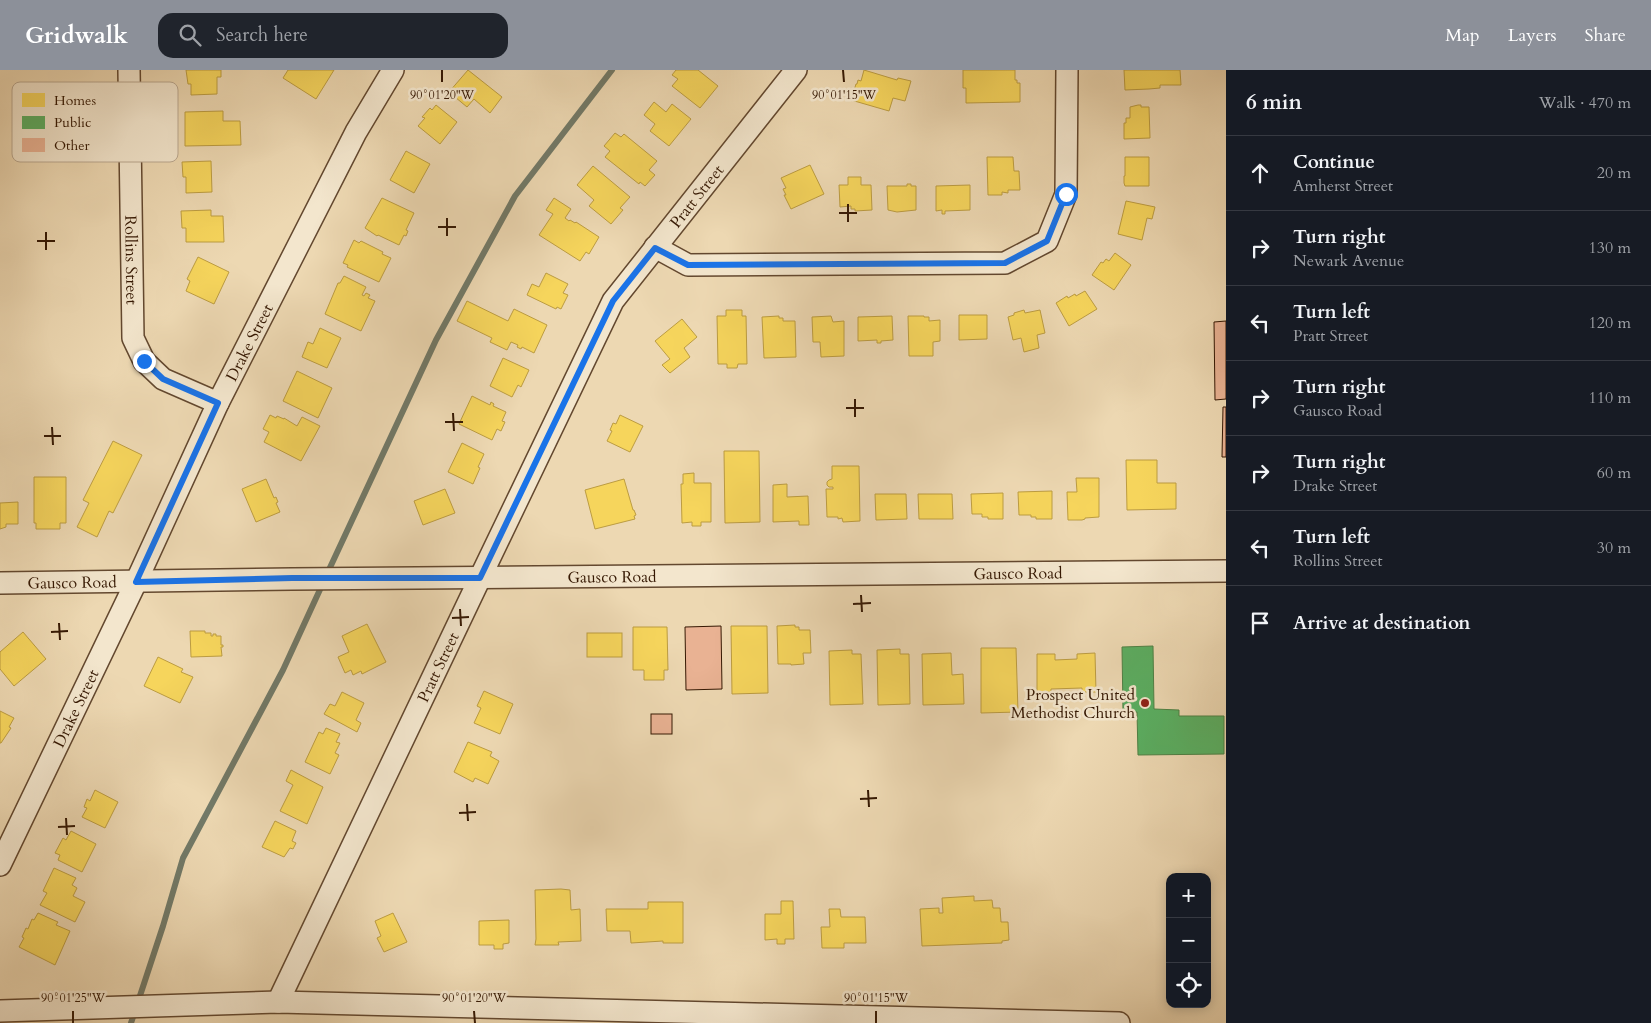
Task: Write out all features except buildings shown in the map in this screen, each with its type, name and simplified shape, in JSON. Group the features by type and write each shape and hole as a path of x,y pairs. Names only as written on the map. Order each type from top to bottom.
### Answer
{"street":[{"name":"Drake Street","path":"0,865 136,582 218,403 356,132 393,70"},
{"name":"Pratt Street","path":"278,1002 613,301 796,70"},
{"path":"655,248 688,265 1005,263 1047,241 1066,194 1067,70"},
{"name":"Rollins Street","path":"130,162 132,338 144,361 163,379 218,403"},
{"name":"Gausco Road","path":"0,583 292,578 1226,571"},
{"path":"0,1011 278,1002 1119,1023"}],"waterway":[{"path":"327,574 436,340 515,196 612,70"},
{"path":"131,1023 183,858 283,670 323,583"}],"place":[{"name":"Prospect United Methodist Church","path":"1145,703"}],"route":[{"path":"144,361 163,379 218,403 136,582 292,578 480,578 613,301 655,248 688,265 1005,263 1047,241 1066,194"}]}
